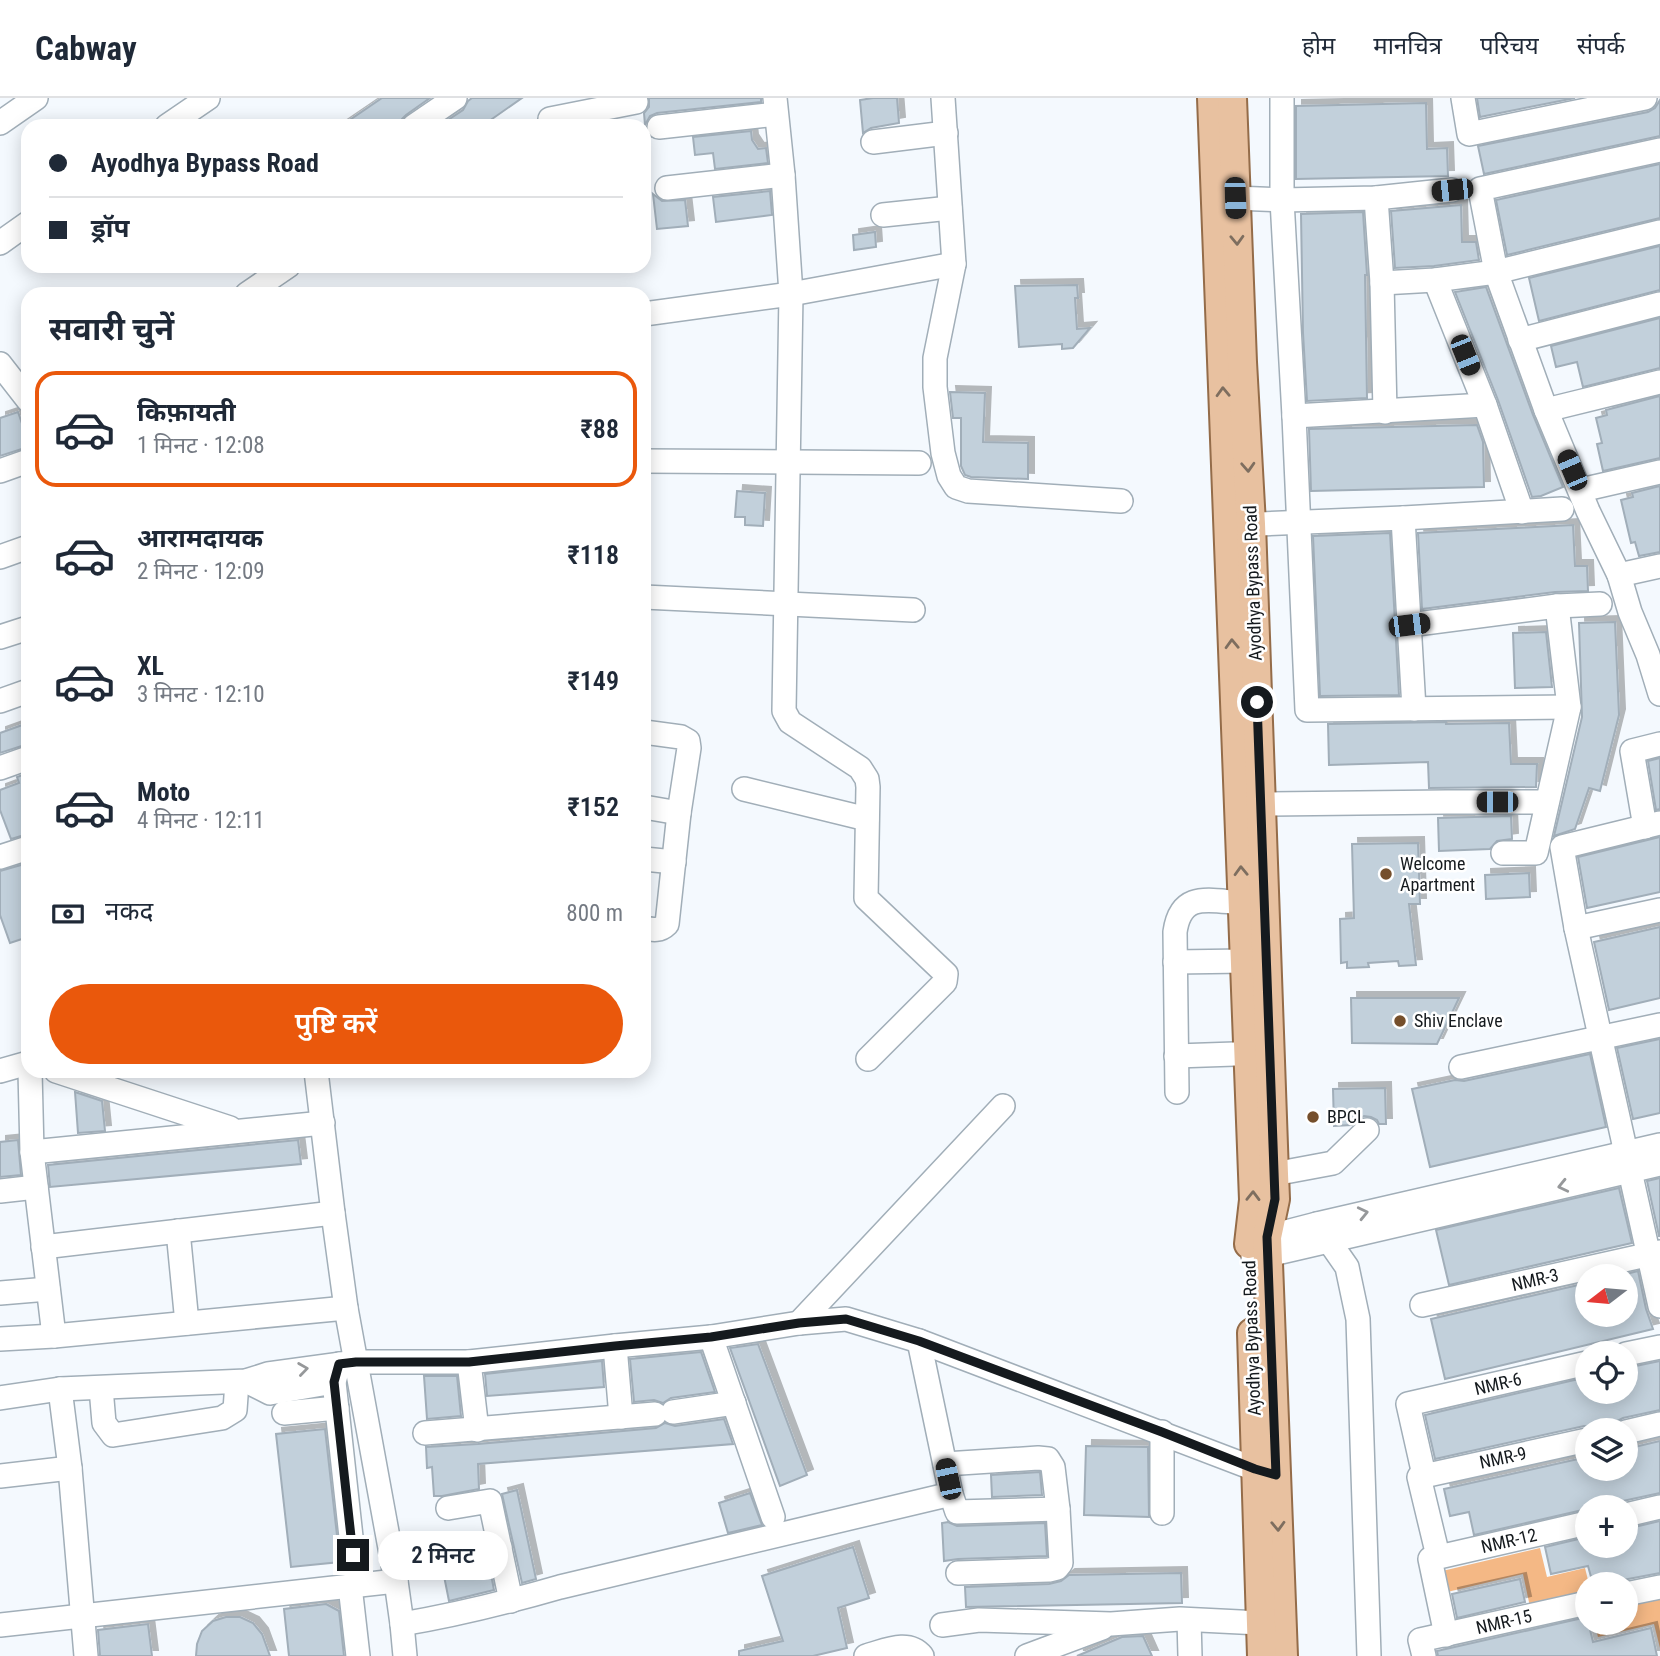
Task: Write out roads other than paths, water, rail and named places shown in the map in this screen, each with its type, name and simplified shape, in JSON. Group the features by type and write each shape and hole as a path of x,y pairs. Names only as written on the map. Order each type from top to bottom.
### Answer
{"main road":[{"name":"Ayodhya Bypass Road","path":"1212,98 1261,804 1259,1054 1254,1200 1258,1246 1271,1623 1262,1656"},
{"name":"Ayodhya Bypass Road","path":"1232,98 1242,362 1240,524 1245,961 1259,1054 1275,1199 1258,1246"},
{"name":"Ayodhya Bypass Road","path":"1271,1623 1283,1656"}],"street":[{"path":"0,123 36,98"},
{"path":"550,119 636,102 635,98"},
{"path":"943,98 954,264 935,358 935,387 943,453 949,476 956,487 968,491 1121,501"},
{"path":"1282,98 1282,200 1307,710 1569,707"},
{"path":"1463,98 1469,134 1646,98"},
{"path":"423,119 449,100"},
{"path":"659,127 776,106 791,294 783,704 790,722 864,773 868,787 866,898 946,974 945,982 868,1059"},
{"path":"178,119 196,108"},
{"path":"873,142 946,133"},
{"path":"1660,150 1480,189 1496,272 1520,340 1588,511 1619,575 1630,612 1654,654 1660,694"},
{"path":"667,188 783,175"},
{"path":"1235,198 1376,198 1452,190"},
{"path":"1376,198 1385,412"},
{"path":"883,215 950,208"},
{"path":"0,243 21,228"},
{"path":"1381,283 1435,280 1496,272 1660,232"},
{"path":"651,313 791,294 954,264"},
{"path":"257,287 278,273"},
{"path":"1435,280 1485,405 1522,512"},
{"path":"1520,340 1660,304"},
{"path":"3,372 21,392"},
{"path":"1546,410 1660,382"},
{"path":"1294,416 1485,405"},
{"path":"651,461 919,463"},
{"path":"0,471 21,464"},
{"path":"1581,490 1660,472"},
{"path":"1240,524 1562,509"},
{"path":"1403,518 1414,709"},
{"path":"0,557 21,550"},
{"path":"1619,575 1660,566"},
{"path":"651,597 913,610"},
{"path":"1409,625 1558,606 1601,604"},
{"path":"1503,853 1536,853 1569,707 1558,606"},
{"path":"0,637 21,630"},
{"path":"0,701 21,694"},
{"path":"651,733 681,737 688,741 689,748 667,924 663,928 651,929"},
{"path":"1660,744 1632,751 1652,825 1562,847 1576,928 1628,1162 1654,1253 1660,1306"},
{"path":"0,768 21,760"},
{"path":"744,789 867,819"},
{"path":"1261,804 1547,802"},
{"path":"651,808 679,813"},
{"path":"0,857 21,850"},
{"path":"651,860 674,862"},
{"path":"1177,1092 1177,918 1183,907 1198,901 1243,903"},
{"path":"1576,928 1660,909"},
{"path":"1175,962 1245,961"},
{"path":"1461,1067 1660,1026"},
{"path":"1176,1056 1259,1054"},
{"path":"0,1071 21,1065"},
{"path":"30,1078 32,1152 54,1336"},
{"path":"77,1078 240,1131"},
{"path":"317,1078 346,1308 343,1369 337,1408 353,1555"},
{"path":"799,1323 1003,1106"},
{"path":"32,1152 323,1123"},
{"path":"1274,1174 1333,1163 1367,1130"},
{"path":"1258,1246 1628,1162 1660,1145"},
{"path":"1628,1162 1660,1164"},
{"path":"0,1191 36,1186"},
{"path":"43,1247 333,1213"},
{"path":"178,1231 187,1323"},
{"path":"1322,1232 1347,1267 1358,1319 1369,1656"},
{"name":"NMR-3","path":"1422,1305 1654,1253"},
{"path":"0,1293 48,1289"},
{"path":"0,1339 346,1308"},
{"path":"0,1398 60,1389 241,1381 270,1393 343,1369 469,1362 711,1337 799,1323 846,1319 919,1341 1266,1472"},
{"path":"711,1337 773,1517"},
{"path":"919,1341 957,1512 1058,1509"},
{"path":"615,1346 621,1417"},
{"path":"1638,1352 1660,1347"},
{"path":"469,1362 477,1430"},
{"name":"NMR-6","path":"1421,1476 1408,1404 1575,1366"},
{"path":"343,1369 396,1581 405,1656"},
{"path":"101,1388 104,1423 113,1435 222,1418 234,1410 241,1381"},
{"path":"60,1389 86,1656"},
{"path":"425,1433 664,1413 734,1403"},
{"path":"284,1413 337,1408"},
{"path":"1638,1429 1660,1424"},
{"path":"1162,1432 1163,1513"},
{"name":"NMR-9","path":"1421,1476 1575,1443"},
{"path":"945,1464 1038,1458 1048,1459 1053,1467 1061,1563 1057,1568 958,1573"},
{"path":"0,1476 69,1468"},
{"path":"1421,1476 1446,1635"},
{"path":"402,1624 444,1617 951,1494"},
{"path":"448,1508 490,1502 511,1601"},
{"path":"1638,1512 1660,1507"},
{"name":"NMR-12","path":"1434,1558 1575,1526"},
{"path":"446,1558 500,1547"},
{"path":"0,1625 396,1581"},
{"path":"350,1586 358,1656"},
{"path":"1638,1592 1660,1587"},
{"name":"NMR-15","path":"1422,1648 1446,1635 1575,1606"},
{"path":"942,1626 979,1620 1111,1624 1189,1620 1271,1623"},
{"path":"1189,1620 1190,1656"},
{"path":"1027,1656 1111,1624"},
{"path":"866,1656 905,1646 912,1647 922,1656"}],"place":[{"name":"Welcome Apartment","path":"1386,874"},
{"name":"Shiv Enclave","path":"1400,1021"},
{"name":"BPCL","path":"1313,1117"}]}
